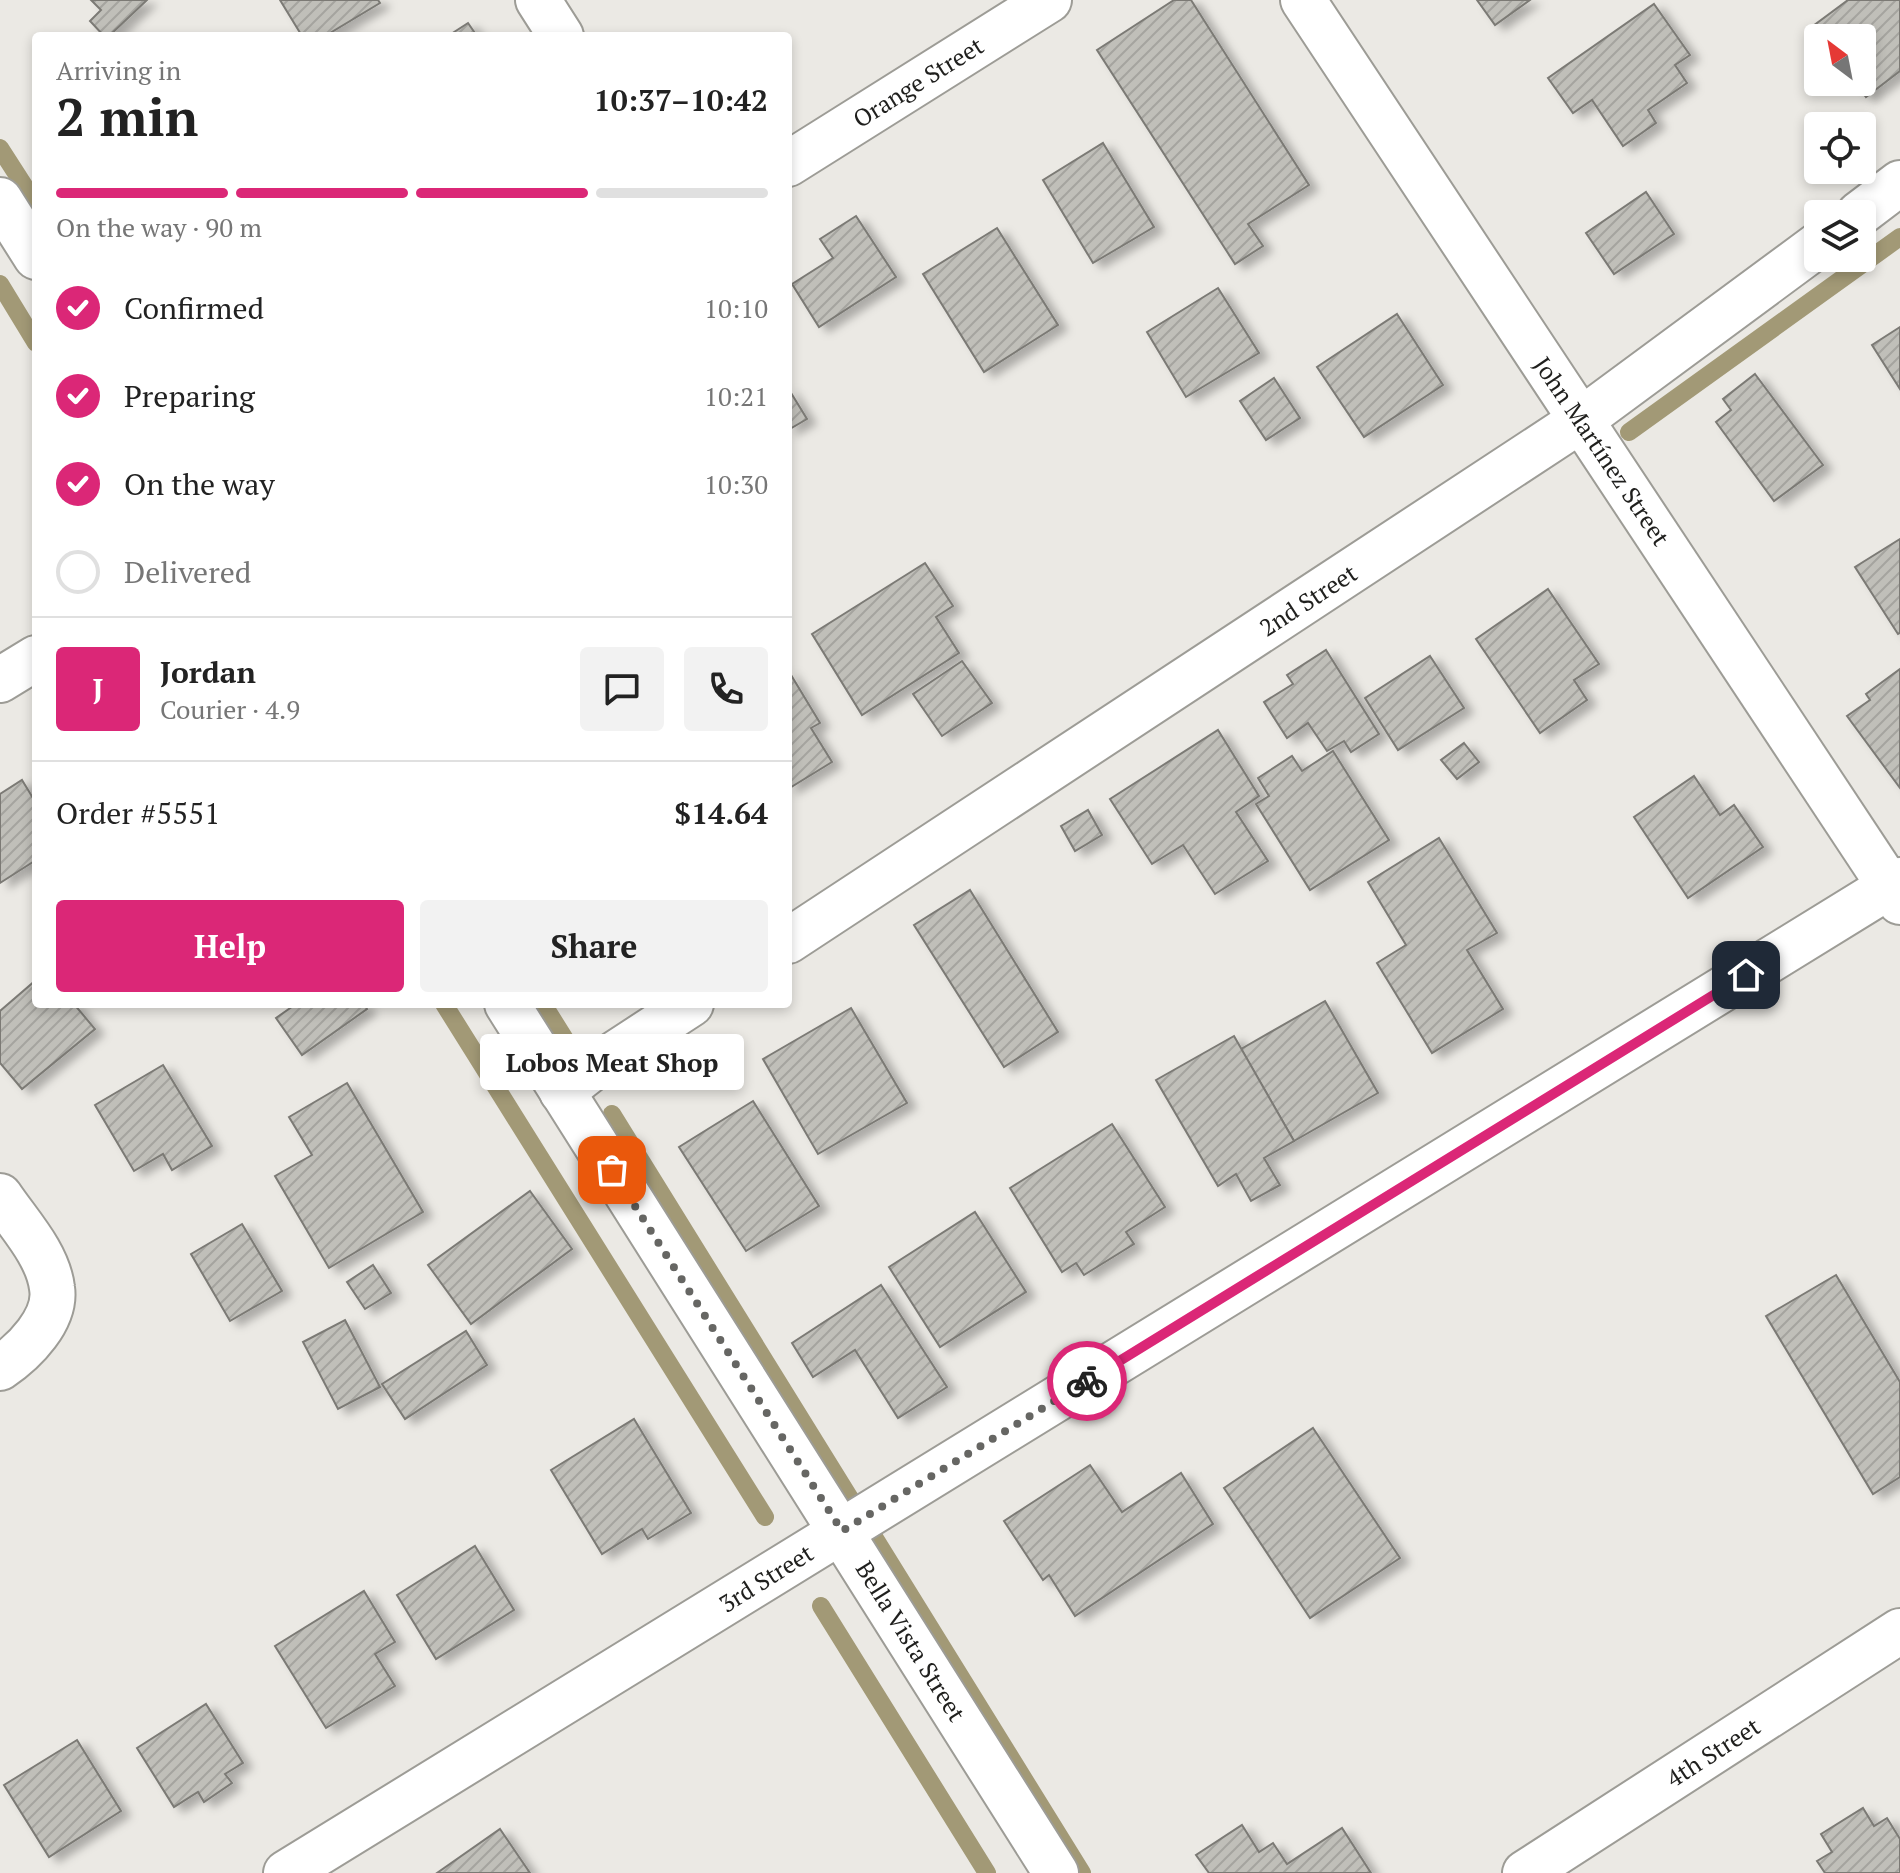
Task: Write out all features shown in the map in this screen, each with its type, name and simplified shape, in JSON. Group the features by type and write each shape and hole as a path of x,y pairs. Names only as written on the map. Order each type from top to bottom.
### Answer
{"street":[{"path":"538,0 558,32"},
{"name":"Orange Street","path":"792,161 1049,0"},
{"name":"John Martínez Street","path":"1303,0 1897,890"},
{"path":"1876,201 1900,183"},
{"path":"0,200 32,251"},
{"name":"2nd Street","path":"792,938 1581,420 1804,255"},
{"path":"0,680 32,660"},
{"name":"3rd Street","path":"286,1873 1897,890"},
{"name":"Bella Vista Street","path":"510,1008 1056,1873"},
{"path":"562,1092 685,1008"},
{"path":"0,1196 43,1260 53,1290 45,1324 19,1355 0,1368"},
{"name":"4th Street","path":"1525,1873 1900,1631"}],"building":[{"path":"91,0 147,0 113,32 100,32 90,21 101,10"},
{"path":"280,0 378,0 380,3 332,32 300,32"},
{"path":"1174,0 1191,0 1309,185 1248,224 1263,246 1235,264 1097,50"},
{"path":"1477,0 1530,0 1495,25"},
{"path":"1848,0 1900,0 1900,71 1876,89 1876,24 1816,24"},
{"path":"1654,4 1690,55 1675,65 1687,83 1648,110 1656,123 1623,146 1592,100 1573,113 1548,78"},
{"path":"468,23 474,32 454,32"},
{"path":"1103,143 1154,227 1093,263 1043,180"},
{"path":"1646,192 1674,234 1614,274 1586,233"},
{"path":"856,216 896,277 819,327 792,284 833,258 820,239"},
{"path":"997,228 1058,325 984,372 923,274"},
{"path":"1218,288 1259,353 1186,397 1147,332"},
{"path":"1397,314 1443,385 1364,437 1317,367"},
{"path":"1900,327 1900,389 1872,345"},
{"path":"1755,374 1823,465 1774,501 1716,422 1731,410 1723,399"},
{"path":"1274,378 1300,418 1266,440 1240,401"},
{"path":"792,395 807,419 792,428"},
{"path":"1900,539 1900,633 1898,634 1855,567"},
{"path":"925,563 953,606 936,617 959,653 862,715 812,634"},
{"path":"1548,589 1599,664 1574,680 1587,700 1540,733 1476,639"},
{"path":"1326,650 1379,734 1351,752 1344,741 1327,751 1308,723 1287,738 1264,702 1293,684 1287,675"},
{"path":"1430,656 1464,708 1398,750 1365,698"},
{"path":"962,661 992,703 942,736 913,694"},
{"path":"1900,669 1900,788 1847,716 1870,700 1866,694"},
{"path":"792,677 820,723 811,728 832,762 792,787"},
{"path":"1218,730 1259,796 1236,812 1268,861 1215,894 1183,845 1152,864 1110,799"},
{"path":"1464,743 1479,762 1457,779 1441,760"},
{"path":"1333,751 1389,840 1310,890 1256,804 1269,796 1258,778 1292,756 1302,771"},
{"path":"1694,776 1720,815 1734,805 1763,847 1688,898 1634,817"},
{"path":"22,780 32,796 32,863 0,883 0,794"},
{"path":"1088,810 1102,835 1075,851 1061,826"},
{"path":"1439,838 1497,933 1467,950 1503,1009 1432,1053 1377,963 1406,945 1368,882"},
{"path":"970,890 1058,1032 1004,1067 914,925"},
{"path":"32,983 32,1008 77,1008 95,1029 22,1089 0,1063 0,1011"},
{"path":"1325,1001 1378,1093 1294,1141 1241,1049"},
{"path":"290,1008 367,1009 302,1055 276,1018"},
{"path":"851,1008 907,1103 818,1154 763,1059"},
{"path":"1234,1036 1294,1141 1264,1158 1280,1185 1251,1201 1236,1174 1218,1186 1156,1080"},
{"path":"163,1065 212,1146 172,1170 163,1154 134,1171 95,1105"},
{"path":"347,1083 423,1212 329,1268 275,1176 312,1155 289,1117"},
{"path":"753,1101 819,1206 746,1251 679,1147"},
{"path":"1112,1124 1165,1207 1126,1232 1134,1244 1084,1275 1076,1263 1062,1272 1010,1188"},
{"path":"530,1191 572,1249 471,1324 428,1265"},
{"path":"975,1212 1026,1292 940,1347 889,1267"},
{"path":"242,1224 282,1291 230,1321 191,1254"},
{"path":"373,1265 391,1293 365,1309 347,1282"},
{"path":"1836,1275 1900,1382 1900,1477 1873,1494 1766,1316"},
{"path":"881,1285 947,1387 898,1418 855,1350 813,1377 792,1343"},
{"path":"345,1320 380,1387 338,1409 303,1342"},
{"path":"466,1331 487,1365 405,1419 382,1384"},
{"path":"634,1419 691,1513 648,1539 642,1529 602,1554 551,1470"},
{"path":"1313,1428 1400,1558 1310,1618 1224,1488"},
{"path":"1090,1465 1122,1512 1181,1473 1213,1524 1075,1616 1049,1575 1043,1580 1004,1521"},
{"path":"475,1546 514,1610 436,1659 397,1595"},
{"path":"364,1591 395,1642 375,1654 395,1686 326,1728 275,1646"},
{"path":"206,1704 243,1763 225,1774 232,1783 204,1802 198,1792 174,1807 137,1748"},
{"path":"77,1740 121,1811 49,1857 4,1785"},
{"path":"1863,1808 1874,1826 1887,1818 1900,1839 1900,1873 1825,1873 1817,1861 1832,1852 1821,1834"},
{"path":"1242,1825 1259,1852 1273,1843 1287,1864 1342,1828 1371,1873 1209,1873 1196,1855"},
{"path":"500,1829 530,1873 437,1873"}],"waterway":[{"path":"0,148 32,198"},
{"path":"1629,432 1900,237"},
{"path":"0,284 32,336"},
{"path":"447,1008 765,1517"},
{"path":"546,1008 568,1044"},
{"path":"612,1114 1082,1873"},
{"path":"821,1606 987,1873"}],"way so far":[{"path":"612,1170 842,1531 1087,1381"}],"place":[{"name":"Lobos Meat Shop","path":"612,1170"}],"route":[{"path":"1087,1381 1746,975"}]}
